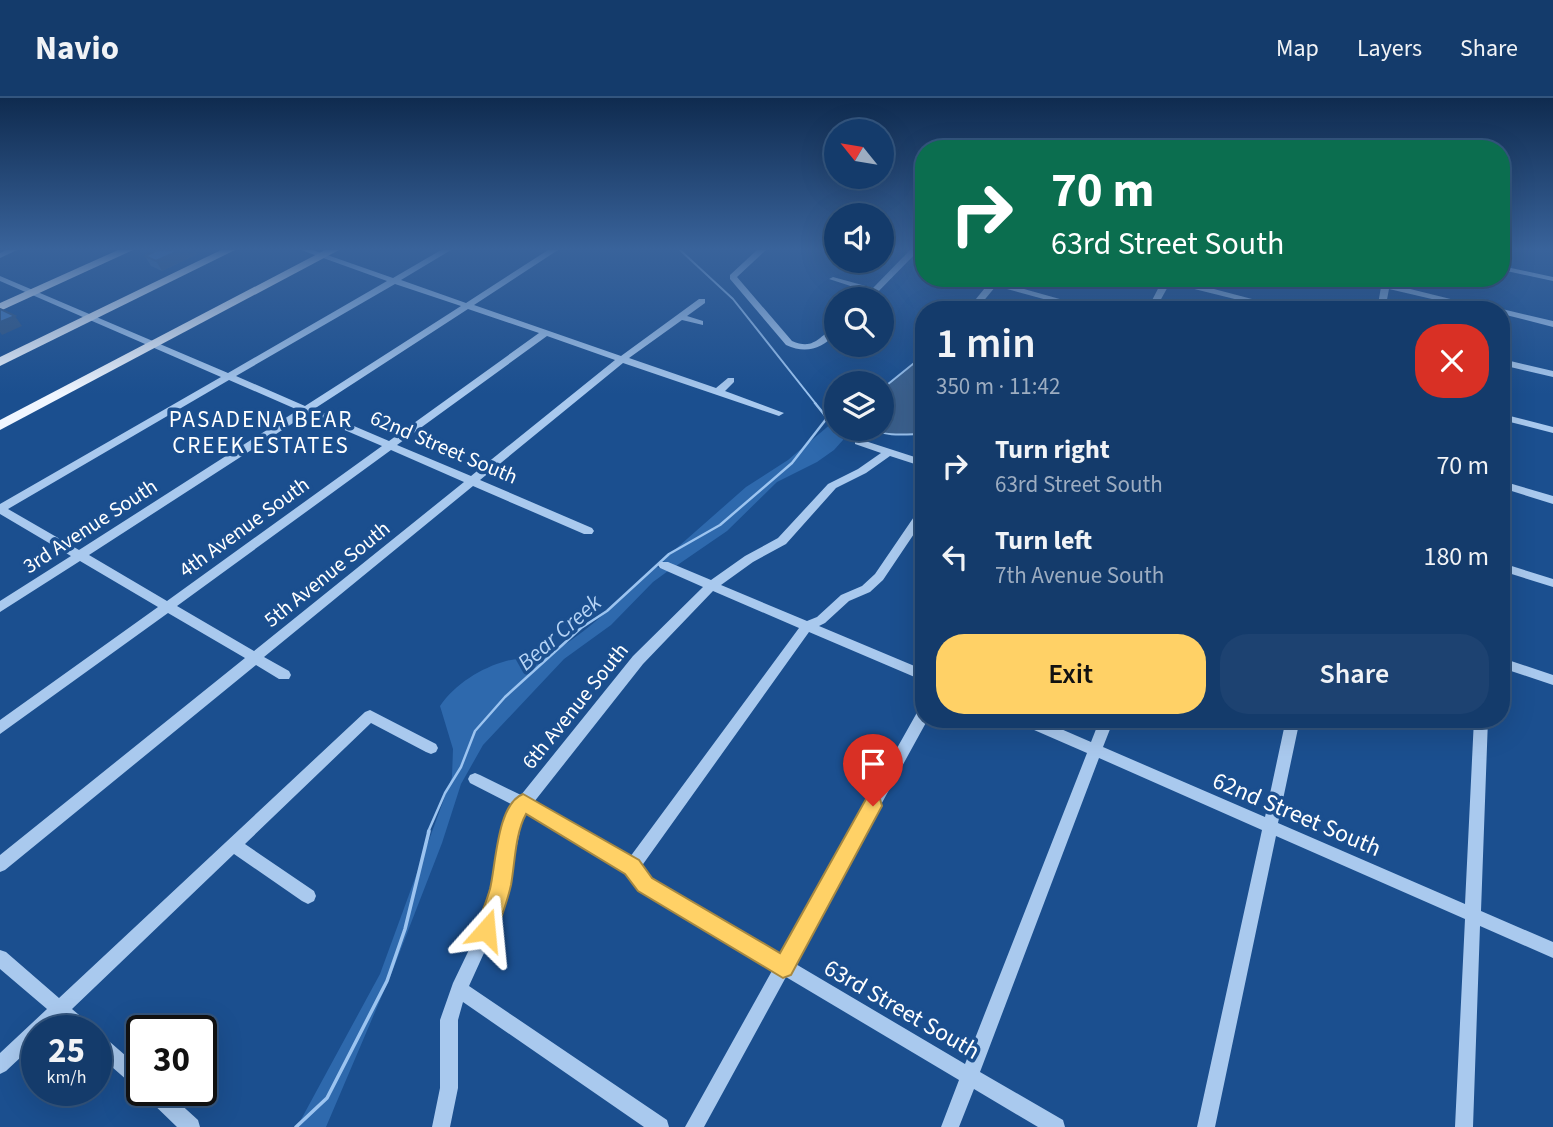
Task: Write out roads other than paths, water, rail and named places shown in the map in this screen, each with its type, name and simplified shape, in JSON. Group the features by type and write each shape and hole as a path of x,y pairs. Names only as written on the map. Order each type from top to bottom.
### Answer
{"main road":[{"path":"0,307 20,298"},
{"path":"0,362 130,298"},
{"path":"0,426 243,298"}],"street":[{"path":"48,298 91,317"},
{"path":"284,675 0,509 365,298"},
{"path":"444,298 779,414"},
{"name":"3rd Avenue South","path":"0,607 479,298"},
{"path":"751,298 789,344 798,348 817,347 824,341"},
{"name":"5th Avenue South","path":"0,865 622,359 702,301"},
{"path":"1510,314 1553,324"},
{"name":"62nd Street South","path":"91,317 588,531"},
{"path":"682,317 700,323"},
{"name":"4th Avenue South","path":"0,728 545,333"},
{"path":"1510,364 1553,374"},
{"path":"718,392 731,380"},
{"path":"1510,419 1553,430"},
{"path":"859,442 915,461"},
{"name":"6th Avenue South","path":"441,1127 449,1088 449,1020 500,889 516,813 638,660 712,585 749,559 782,541 832,486 862,471 889,452"},
{"path":"1510,487 1553,500"},
{"path":"632,867 807,626 821,620 845,598 866,589 879,577 915,524"},
{"path":"664,565 915,672"},
{"path":"1510,570 1553,583"},
{"path":"1510,666 1553,680"},
{"path":"0,1065 370,716 431,748"},
{"path":"694,1127 916,728"},
{"name":"62nd Street South","path":"1044,728 1553,950"},
{"path":"950,1127 1104,728"},
{"path":"1206,1127 1291,728"},
{"path":"1464,1127 1481,728"},
{"name":"63rd Street South","path":"475,779 523,803 632,867 645,884 1056,1127"},
{"path":"233,844 309,896"},
{"path":"0,958 68,1015"},
{"path":"459,989 660,1127"},
{"path":"112,1055 126,1068"},
{"path":"168,1106 191,1127"}],"waterway":[{"name":"Bear Creek","path":"732,298 816,404"},
{"name":"Bear Creek","path":"428,832 445,793 461,767 475,731 505,697 581,628 607,611 669,554 720,525 792,463 827,418 815,403"},
{"name":"Bear Creek","path":"296,1127 327,1098 387,981 405,929 429,831"}],"district":[{"name":"PASADENA BEAR CREEK ESTATES","path":"261,432"}]}
